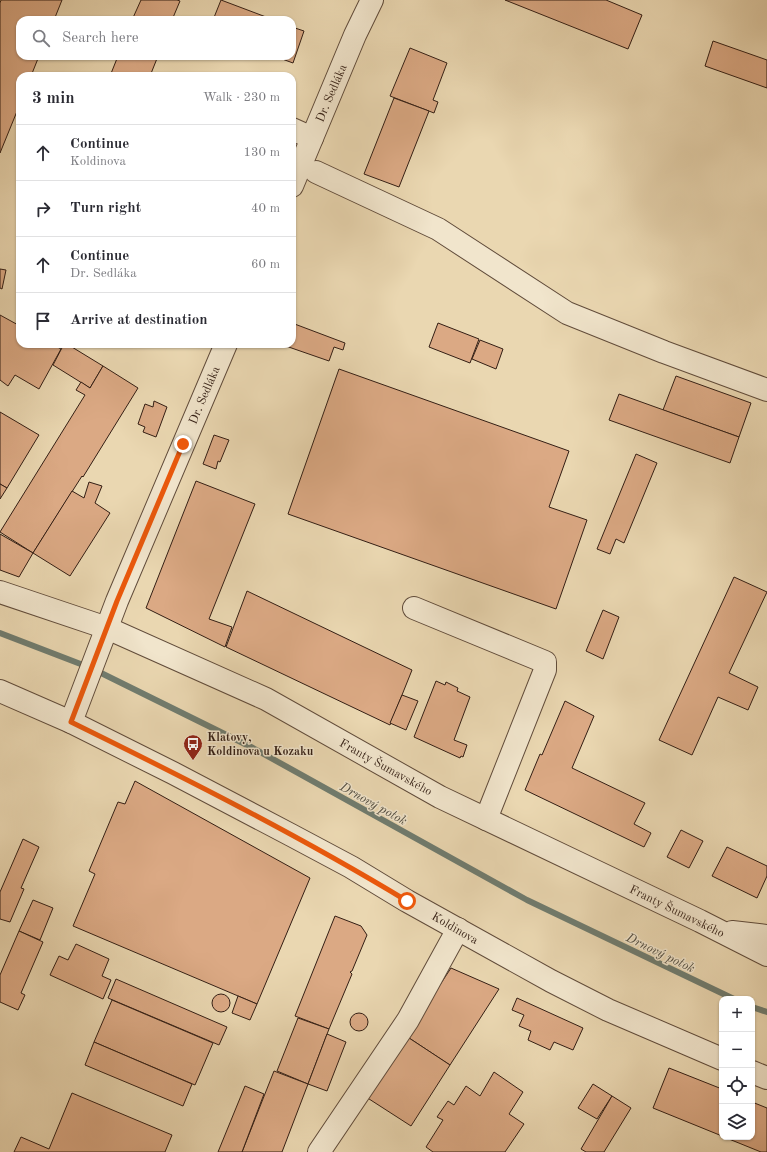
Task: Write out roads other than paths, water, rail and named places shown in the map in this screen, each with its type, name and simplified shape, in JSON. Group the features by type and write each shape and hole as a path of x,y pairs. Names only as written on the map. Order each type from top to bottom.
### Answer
{"street":[{"name":"Dr. Sedláka","path":"296,176 355,35 372,0"},
{"path":"296,131 312,138"},
{"path":"316,172 438,229 567,313 664,352 767,390"},
{"name":"Dr. Sedláka","path":"71,722 117,601 224,348"},
{"name":"Franty Šumavského","path":"0,592 104,637 266,699 440,797 767,955"},
{"path":"414,608 545,662 545,670 486,819"},
{"name":"Koldinova","path":"0,691 71,722 173,773 297,838 351,867 407,901 523,966 608,1010 719,1058"},
{"path":"319,1152 408,1020 458,929"},
{"path":"719,931 767,936"},
{"path":"755,1073 767,1078"}],"waterway":[{"name":"Drnový potok","path":"0,633 91,668 253,748 527,900 728,996"},
{"name":"Drnový potok","path":"755,1008 767,1012"}],"place":[{"name":"Klatovy, Koldinova u Kozaku","path":"193,761"}]}
